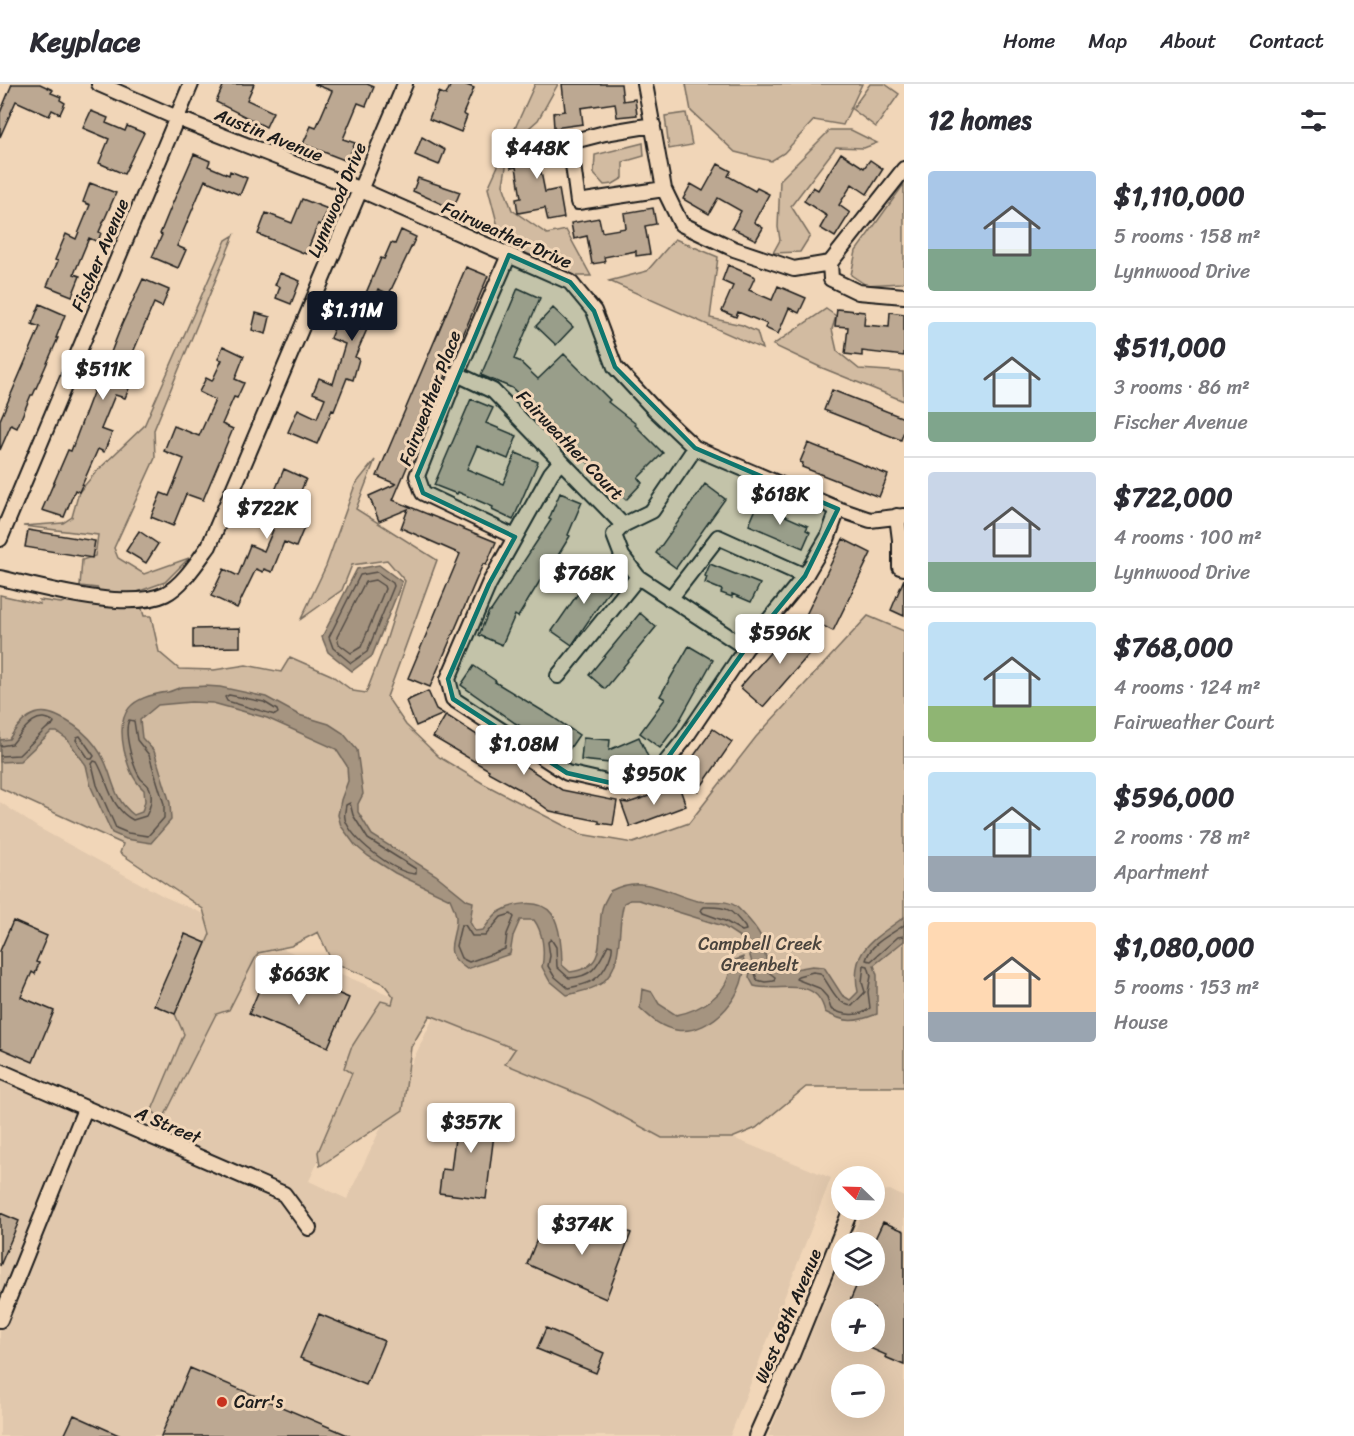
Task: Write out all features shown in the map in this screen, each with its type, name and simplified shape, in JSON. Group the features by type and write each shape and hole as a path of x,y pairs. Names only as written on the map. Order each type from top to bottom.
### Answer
{"street":[{"name":"Austin Avenue","path":"99,84 177,118 361,190"},
{"name":"Fischer Avenue","path":"0,538 191,84"},
{"name":"Lynnwood Drive","path":"0,579 88,597 137,601 166,594 186,576 208,546 405,84"},
{"path":"645,84 664,189 681,224 734,249 794,269 830,263"},
{"path":"653,125 570,142 572,170 578,202 664,189"},
{"path":"904,169 830,263 831,279 858,292 904,296"},
{"name":"Fairweather Drive","path":"361,190 570,282 594,311 615,367 695,448 838,509 870,520 900,516"},
{"name":"Fairweather Place","path":"509,255 457,374 417,476 423,493 515,537"},
{"name":"Fairweather Court","path":"457,374 493,391 623,525 652,511 695,448"},
{"path":"561,461 551,473 489,584 447,679 453,699 567,773 620,785 654,777 684,740 746,648 805,576 828,537 838,509"},
{"path":"900,516 900,567 904,568"},
{"path":"623,525 614,535 622,556 638,577 746,648"},
{"path":"670,599 718,537 805,576"},
{"path":"558,676 638,577"},
{"name":"A Street","path":"0,1071 284,1194 309,1228"},
{"path":"0,1320 85,1109"},
{"name":"West 68th Avenue","path":"756,1436 789,1362 847,1220"}],"highlighted area":[{"path":"509,255 570,282 594,311 615,367 695,448 838,509 805,576 746,648 654,777 620,785 567,773 453,699 448,679 489,584 515,537 423,493 417,476"}],"shaded area":[{"path":"0,802 37,827 165,897 394,997 309,1181 347,1199 434,1016 831,1178 730,1436 0,1436"},
{"path":"890,1190 904,1197 904,1436 768,1436 831,1286 885,1286 885,1232 854,1232 859,1220 885,1220 885,1191"}],"green space":[{"path":"535,84 558,84 538,120 521,135 508,155 503,185 512,210 547,234 566,230 591,276 576,276 502,242 488,188"},
{"path":"686,84 862,84 843,125 814,120 784,153 771,161 735,152 691,111"},
{"path":"870,84 885,84 899,94 876,127 852,109"},
{"path":"686,113 692,145 669,149 665,116"},
{"path":"830,130 851,130 877,143 864,148 836,147 791,206 810,236 800,252 773,253 780,240 778,227 780,180"},
{"path":"643,143 644,156 623,162 623,178 613,184 604,185 594,174 595,155"},
{"path":"904,184 904,281 866,285 851,275 856,251"},
{"name":"Campbell Creek Greenbelt","path":"234,235 154,430 155,458 114,548 118,558 144,574 189,558 165,582 137,592 144,616 151,616 159,652 179,669 214,670 246,665 281,672 290,657 331,675 353,691 366,693 385,644 405,581 387,560 352,565 342,590 301,619 326,566 355,485 375,460 356,509 437,560 387,697 406,725 439,757 484,784 580,834 633,843 689,823 756,737 868,616 904,631 904,1087 806,1087 756,1128 732,1138 662,1138 590,1099 505,1064 515,1049 430,1015 411,1047 403,1110 320,1166 318,1152 352,1073 344,1068 351,1048 381,1001 392,1004 394,997 383,983 332,962 318,932 291,946 258,953 229,1010 216,1014 162,1121 152,1110 184,1034 175,1014 210,934 203,909 120,853 123,844 0,788 0,595 40,604 39,600 61,603 98,588 80,586 82,560 95,556 98,535 23,526 63,523 72,517 79,492 96,472 144,426 226,240"},
{"path":"675,239 718,257 710,318 742,325 757,332 762,349 609,281 647,271"},
{"path":"826,309 836,316 832,329 837,351 859,369 903,372 904,401 773,345"}],"water":[{"path":"379,565 402,582 372,656 352,671 328,652 322,637 357,569"},
{"path":"205,686 266,697 299,715 329,724 343,733 357,750 363,794 358,804 358,812 372,835 436,875 467,900 473,902 470,922 475,931 483,930 495,915 505,909 519,904 541,906 552,914 557,924 562,965 570,972 583,969 591,964 599,949 602,909 610,891 629,884 648,885 698,901 724,902 734,905 759,933 767,960 772,968 778,972 812,966 824,967 842,995 850,1000 858,992 856,977 861,955 874,939 904,917 904,941 874,965 877,975 877,1014 862,1019 845,1020 825,1012 820,1000 806,989 754,986 749,977 752,963 746,941 723,926 639,900 624,903 614,966 602,983 594,987 567,995 549,980 542,967 542,942 534,920 520,920 513,936 510,954 467,969 459,963 452,952 456,918 450,899 395,873 368,856 355,845 341,826 338,815 348,781 347,766 336,749 267,718 213,703 191,702 158,705 140,720 142,738 154,751 170,803 171,820 151,843 126,839 112,833 91,787 86,765 67,739 57,732 51,732 20,761 0,762 0,740 9,739 23,721 42,712 57,716 66,720 89,738 101,754 118,796 124,806 134,815 142,812 145,801 144,790 133,777 124,750 122,725 125,715 136,702 155,694 170,692 182,687"},
{"path":"743,957 744,970 735,997 715,1019 703,1026 690,1030 670,1029 656,1022 640,1008 642,989 652,992 659,1004 676,1015 695,1009 713,998 726,983 730,962"}],"building":[{"path":"12,84 40,84 53,90 51,93 61,97 60,100 65,103 60,114 52,110 49,116 16,101 0,137 0,113"},
{"path":"224,84 254,84 247,100 273,112 266,127 216,102"},
{"path":"314,84 367,84 374,87 366,106 358,103 343,139 355,143 347,161 303,144 311,126 316,128 332,91"},
{"path":"451,84 464,84 474,88 463,114 467,116 461,132 429,119 439,92 446,95"},
{"path":"562,84 621,84 623,101 635,99 637,115 617,117 615,103 581,108 583,124 554,128 553,113 565,111"},
{"path":"91,111 108,118 106,123 125,131 127,126 144,133 124,174 99,163 109,139 83,128"},
{"path":"550,135 555,164 540,167 545,192 559,189 564,218 548,221 545,208 518,213 516,199 521,198 516,167 511,168 508,155 536,150 534,138"},
{"path":"422,137 445,150 439,165 415,155"},
{"path":"841,153 864,168 870,160 883,169 867,194 852,184 839,205 850,213 835,237 820,228 827,216 804,201 813,187 818,190"},
{"path":"194,154 210,161 208,166 229,175 230,171 247,178 240,195 205,180 177,246 186,250 178,268 152,257"},
{"path":"718,164 731,171 728,176 755,191 757,188 769,194 754,222 763,228 756,240 732,228 741,211 718,198 709,214 683,199 691,184 703,191"},
{"path":"418,178 460,192 453,209 413,191"},
{"path":"90,183 116,193 99,232 101,233 98,242 89,238 74,274 80,276 72,296 47,286 66,234 76,239 90,205 83,202"},
{"path":"302,199 328,209 321,225 318,224 306,254 258,234 266,213 292,223"},
{"path":"653,208 656,224 645,226 650,254 636,256 636,251 604,257 605,262 592,264 587,236 574,239 571,223 599,218 602,232 626,228 624,213"},
{"path":"401,230 416,237 389,294 378,289 363,325 368,327 355,357 359,359 353,380 347,378 334,411 332,410 317,444 288,432 298,409 317,418 325,398 313,393 319,378 333,384 345,344 330,338 336,324 347,328 351,320 354,321 381,258 384,259 391,243 395,244"},
{"path":"728,265 755,277 749,290 772,300 778,286 806,298 799,313 789,308 778,334 765,328 767,324 738,312 736,317 722,311 733,286 722,281"},
{"path":"466,267 488,276 393,500 496,542 486,565 483,564 430,687 408,678 460,554 401,528 408,509 379,521 369,496 396,484 377,476"},
{"path":"280,273 300,281 291,304 276,298 280,287 275,285"},
{"path":"143,279 169,290 162,307 154,303 123,376 133,379 125,398 115,395 101,429 112,433 104,452 98,449 79,492 75,490 64,517 42,510 68,450 71,451 94,390 96,391 122,324"},
{"path":"518,288 540,298 514,359 538,379 564,354 610,400 608,402 636,424 663,453 638,478 642,483 626,500 512,388 481,375"},
{"path":"40,304 65,315 56,338 58,338 33,395 17,428 11,425 0,450 0,420 40,327 32,324"},
{"path":"553,308 573,327 556,345 536,326"},
{"path":"837,309 865,312 864,325 889,327 890,312 904,314 904,356 862,351 862,356 845,354 848,327 835,326"},
{"path":"256,313 270,317 266,334 252,330"},
{"path":"223,346 244,356 235,379 244,383 237,398 234,397 222,424 233,429 203,500 186,494 173,526 151,517 161,493 169,496 184,459 164,451 174,426 199,436 215,400 199,392 206,378 212,381 222,360 218,359"},
{"path":"832,390 904,418 901,440 824,410"},
{"path":"471,399 493,408 486,423 517,436 508,459 477,446 467,469 503,484 516,453 538,462 513,520 492,510 493,507 458,492 457,494 434,485"},
{"path":"808,443 888,475 879,497 802,467 803,463 800,462"},
{"path":"284,469 306,479 290,516 306,523 296,547 284,542 272,572 256,569 237,608 211,596 224,569 238,576 250,545 264,551 273,530 261,524"},
{"path":"705,484 725,499 676,568 656,553"},
{"path":"560,493 582,502 568,535 570,536 518,617 515,615 502,645 479,635 489,611 551,520 549,519"},
{"path":"758,504 808,526 806,530 810,532 803,548 749,525"},
{"path":"28,530 95,541 92,558 25,547"},
{"path":"139,531 158,544 146,563 126,551"},
{"path":"843,539 871,553 833,631 805,617"},
{"path":"710,564 760,584 751,602 732,594 732,597 721,593 722,590 705,583"},
{"path":"597,566 617,579 572,645 552,631"},
{"path":"904,579 904,616 891,610"},
{"path":"640,613 656,627 605,689 589,675"},
{"path":"796,623 819,643 763,707 740,687"},
{"path":"240,628 240,647 193,648 193,629"},
{"path":"689,646 713,660 677,725 660,748 640,733 665,699 660,696"},
{"path":"474,666 495,682 579,735 566,754 515,723 461,685"},
{"path":"428,691 436,709 444,714 416,726 406,701"},
{"path":"446,715 562,790 617,801 613,825 550,811 519,789 488,772 489,770 433,737"},
{"path":"713,729 732,742 698,791 678,778"},
{"path":"639,737 649,759 622,771 619,764 581,760 583,738 610,740 609,750"},
{"path":"679,786 686,806 630,827 621,802 628,803"},
{"path":"13,921 47,936 36,962 39,963 35,974 32,972 21,997 54,1011 33,1062 0,1048 0,951"},
{"path":"185,934 206,943 175,1014 154,1005"},
{"path":"270,964 349,998 328,1047 249,1014"},
{"path":"459,1106 497,1110 486,1199 439,1193 442,1169 451,1170"},
{"path":"0,1213 19,1221 0,1266"},
{"path":"592,1218 631,1233 606,1299 527,1264 542,1227 580,1242"},
{"path":"883,1222 904,1231 904,1365 879,1352 885,1352 885,1298 851,1298 856,1286 885,1286 885,1232 878,1232"},
{"path":"319,1314 384,1341 366,1385 300,1358"},
{"path":"546,1328 604,1353 596,1373 537,1349"},
{"name":"Carr's","path":"190,1368 350,1436 161,1436"},
{"path":"74,1415 121,1436 64,1436"}],"place":[{"name":"Carr's","path":"222,1402"}]}
